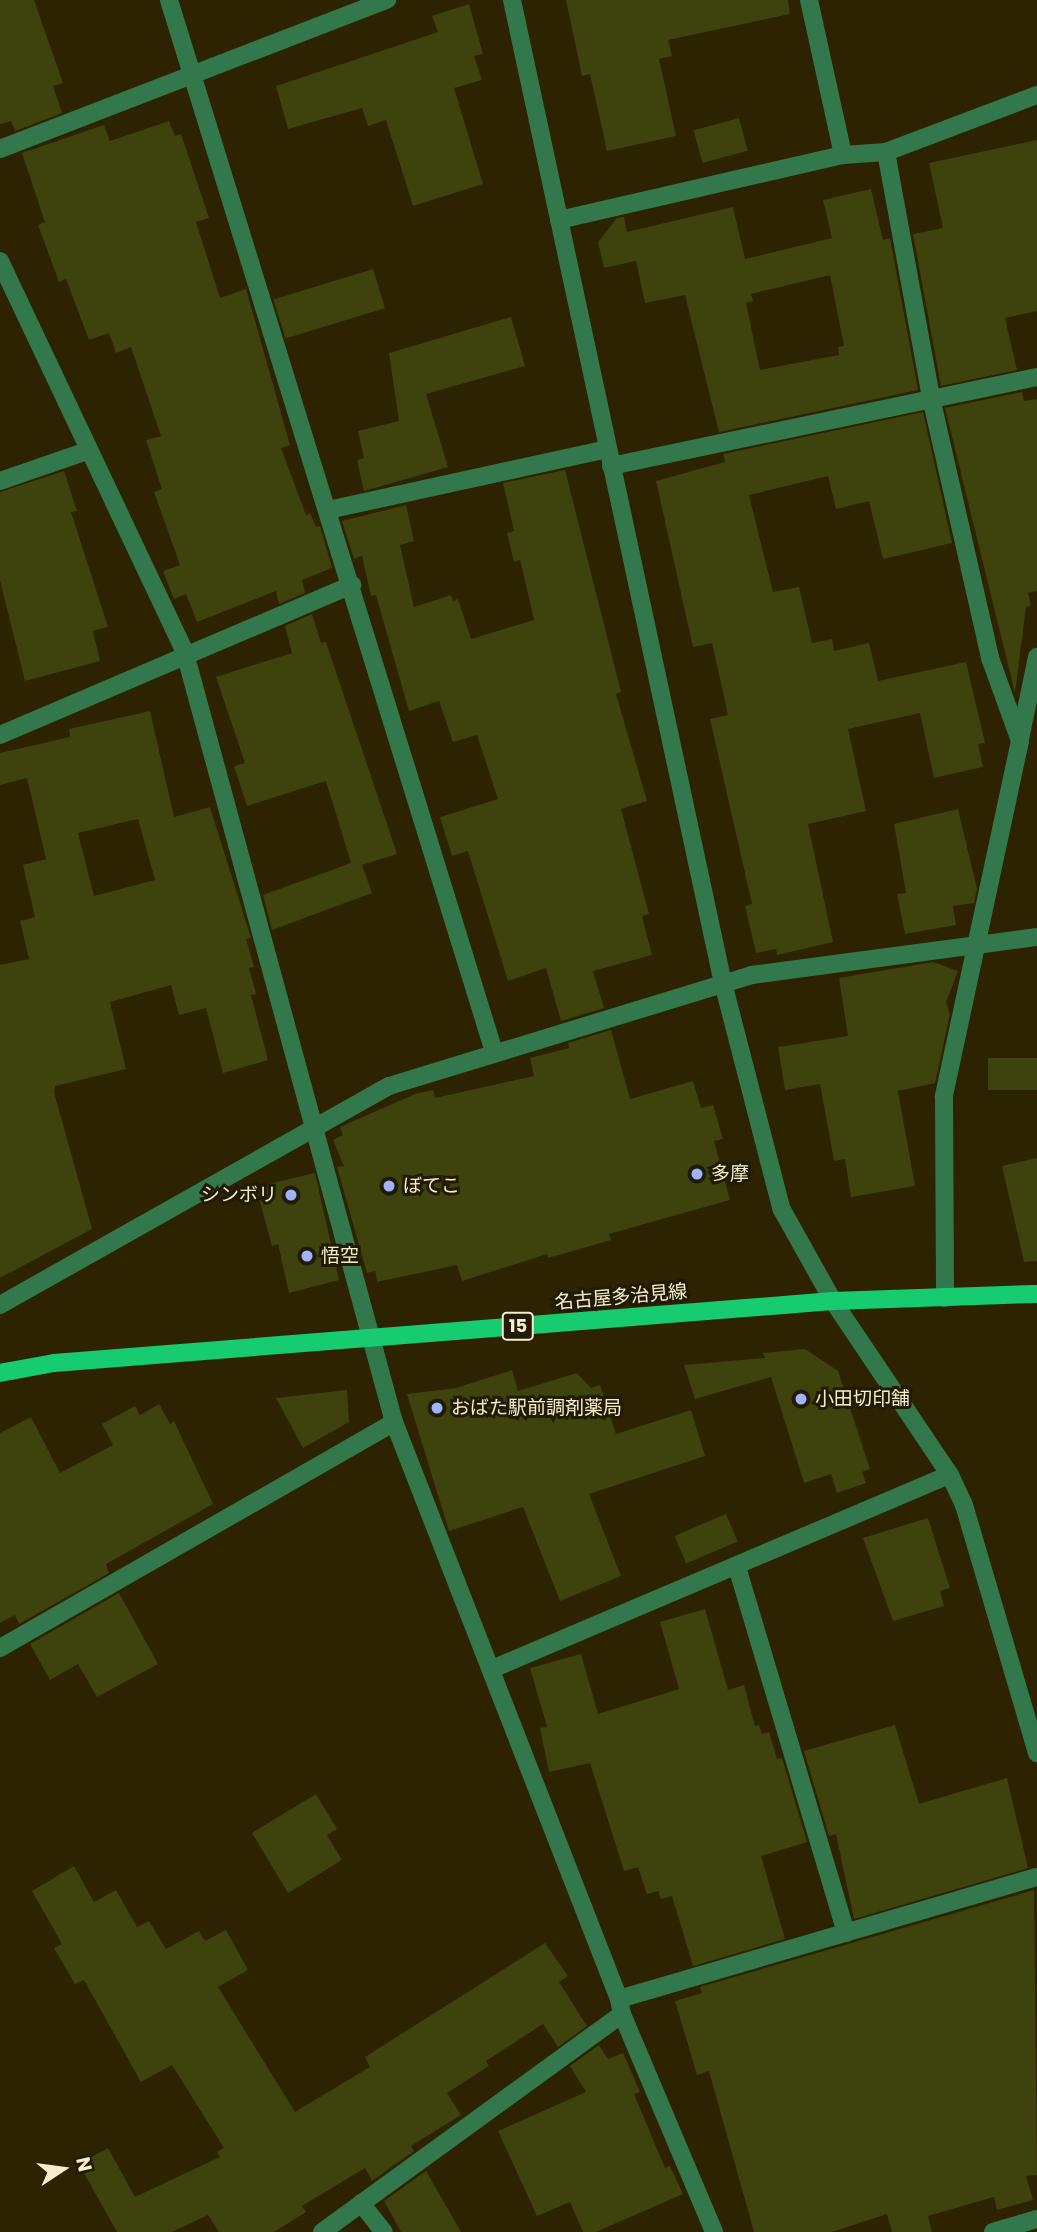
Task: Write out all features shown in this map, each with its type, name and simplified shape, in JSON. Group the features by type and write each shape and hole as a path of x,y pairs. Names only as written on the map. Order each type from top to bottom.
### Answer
{"main road":[{"name":"名古屋多治見線","path":"0,1373 54,1363 833,1301 1037,1294"}],"street":[{"path":"169,0 352,585 494,1052"},
{"path":"0,149 387,0"},
{"path":"512,0 723,983 781,1208 833,1301 950,1475 987,1575 1037,1753"},
{"path":"809,0 843,155"},
{"path":"559,220 843,155 886,152 1037,95"},
{"path":"886,152 932,402 990,658 1020,741"},
{"path":"0,261 87,451 185,653 316,1126 394,1422 621,2007 714,2232"},
{"path":"328,510 932,402 1037,377"},
{"path":"0,481 87,451"},
{"path":"0,735 185,653 352,585"},
{"path":"944,1298 944,1097 1037,657"},
{"path":"0,1305 389,1086 752,975 1037,937"},
{"path":"0,1648 394,1422"},
{"path":"492,1669 950,1475"},
{"path":"737,1567 748,1593 846,1933"},
{"path":"322,2232 621,2007 846,1933 1037,1877"},
{"path":"361,2203 384,2232"},
{"path":"993,2232 1037,2219"}],"building":[{"path":"0,0 34,0 63,83 53,86 62,113 15,131 11,121 0,124"},
{"path":"566,0 788,0 790,14 668,40 672,56 659,59 676,136 607,151 590,74 582,76"},
{"path":"469,4 483,54 474,56 482,80 454,88 483,184 413,206 386,120 368,126 362,108 288,129 276,86 438,32 432,16"},
{"path":"739,118 748,151 702,163 694,130"},
{"path":"169,121 175,136 181,134 209,218 196,222 220,298 246,289 290,445 281,448 306,515 310,513 316,527 320,526 332,568 302,580 305,593 279,604 276,591 197,622 186,594 174,599 163,571 180,565 154,492 162,489 146,440 161,436 131,347 116,353 109,333 89,340 66,279 59,282 38,225 45,222 22,153 104,125 110,141"},
{"path":"1037,140 1037,311 1005,318 1017,370 941,386 913,234 943,228 929,163"},
{"path":"871,189 883,240 890,238 918,390 719,432 685,295 645,303 636,261 604,268 598,242 617,218 624,217 627,232 733,207 745,259 832,238 823,200","holes":["830,275 844,346 838,347 839,355 760,370 746,303 753,301 751,294"]},
{"path":"373,269 385,308 286,339 274,299"},
{"path":"511,317 525,366 426,394 448,467 364,491 357,460 364,458 358,431 399,421 389,353"},
{"path":"1022,392 1024,401 1037,399 1037,591 1028,593 1031,606 1026,607 1015,693 945,408"},
{"path":"923,412 952,543 883,559 869,501 836,509 828,476 749,495 773,592 799,587 812,643 832,639 834,651 869,643 878,681 966,662 985,743 978,744 983,767 934,778 920,713 848,729 866,811 808,824 833,942 777,955 776,949 756,953 745,906 752,904 710,719 728,715 712,643 693,647 656,481 725,462 723,454"},
{"path":"565,470 621,692 616,694 647,801 621,809 649,914 642,916 652,955 593,971 604,1008 561,1021 546,968 508,981 468,851 452,856 440,817 498,799 477,735 453,742 439,701 409,711 376,595 371,596 362,556 354,559 342,521 406,505 414,541 400,545 414,607 451,595 453,601 458,599 471,639 534,620 520,560 514,562 507,533 514,531 503,483"},
{"path":"64,471 77,511 71,512 108,627 93,631 100,661 25,681 0,581 0,492"},
{"path":"312,614 321,643 326,642 397,854 362,865 372,893 272,930 263,895 351,863 326,781 247,806 234,766 245,763 216,677 292,653 285,626"},
{"path":"150,711 174,817 210,807 251,938 246,939 254,967 249,968 256,994 251,995 268,1060 223,1073 206,1008 179,1015 171,985 110,1002 126,1069 55,1086 54,1092 92,1229 0,1278 0,965 29,959 20,921 35,917 23,865 46,859 27,778 0,785 0,753 70,737 69,729","holes":["138,819 155,880 94,896 78,833"]},
{"path":"958,809 977,889 974,903 953,906 956,925 905,934 897,894 906,893 894,824"},
{"path":"933,962 958,971 946,1002 950,1014 935,1083 898,1091 915,1186 851,1197 845,1159 834,1161 820,1084 785,1090 778,1047 848,1036 839,978"},
{"path":"611,1030 630,1099 693,1081 701,1108 713,1105 723,1139 714,1141 730,1200 609,1234 611,1240 548,1258 547,1254 462,1281 457,1265 377,1282 375,1271 367,1273 337,1167 344,1166 333,1140 343,1135 340,1127 415,1094 433,1090 435,1098 534,1076 530,1058 569,1048 568,1043"},
{"path":"988,1058 1037,1058 1037,1090 988,1090"},
{"path":"1037,1158 1037,1261 1024,1262 1002,1166"},
{"path":"315,1173 339,1280 289,1293 278,1244 272,1246 256,1187"},
{"path":"805,1349 838,1371 870,1469 862,1472 866,1483 837,1493 831,1474 804,1483 771,1377 695,1399 684,1365 765,1358 763,1353"},
{"path":"512,1370 518,1391 577,1373 591,1388 600,1385 616,1434 691,1410 705,1456 589,1494 621,1576 560,1601 523,1507 449,1531 407,1394 456,1388"},
{"path":"347,1390 349,1422 303,1448 276,1398"},
{"path":"159,1404 170,1424 174,1421 213,1504 106,1564 109,1573 19,1624 15,1615 0,1623 0,1433 31,1417 60,1473 113,1445 102,1424 135,1406 140,1415"},
{"path":"726,1514 738,1542 686,1563 674,1536"},
{"path":"928,1518 950,1588 940,1591 944,1606 893,1621 863,1538"},
{"path":"119,1593 158,1664 97,1697 78,1664 50,1680 30,1644"},
{"path":"705,1609 728,1690 744,1685 755,1726 759,1725 762,1734 769,1732 777,1759 782,1758 807,1842 761,1856 785,1939 693,1966 672,1896 661,1899 658,1891 647,1894 638,1867 624,1871 590,1763 549,1772 540,1728 547,1727 530,1668 581,1654 598,1714 679,1689 660,1622"},
{"path":"895,1725 919,1804 1007,1778 1028,1868 854,1919 836,1834 829,1836 804,1751"},
{"path":"316,1794 337,1829 327,1835 342,1860 288,1893 252,1833"},
{"path":"74,1866 94,1902 116,1890 137,1927 149,1921 166,1949 199,1931 205,1941 226,1930 248,1970 218,1987 295,2112 370,2067 365,2057 545,1943 568,1976 559,1982 587,2026 558,2047 543,2024 486,2061 489,2066 447,2093 461,2115 411,2146 414,2151 372,2181 365,2168 302,2206 306,2212 274,2232 219,2232 208,2215 172,2232 117,2232 79,2164 108,2148 135,2197 220,2157 217,2152 224,2148 172,2065 141,2082 84,1980 75,1984 54,1948 62,1944 32,1891"},
{"path":"1034,1890 1037,2175 1026,2176 1033,2200 997,2210 994,2197 928,2216 932,2232 892,2232 887,2214 832,2232 754,2232 709,2071 697,2075 675,2001 702,1993 700,1987"},
{"path":"599,2045 608,2059 623,2053 640,2092 634,2094 665,2168 670,2166 683,2194 596,2232 583,2232 570,2202 537,2216 498,2131 586,2092 570,2066"},
{"path":"426,2171 461,2232 401,2232 384,2201"}],"place":[{"name":"多摩","path":"697,1174"},
{"name":"ぼてこ","path":"389,1186"},
{"name":"シンボリ","path":"291,1195"},
{"name":"悟空","path":"307,1256"},
{"name":"小田切印舗","path":"801,1399"},
{"name":"おばた駅前調剤薬局","path":"437,1408"}]}
